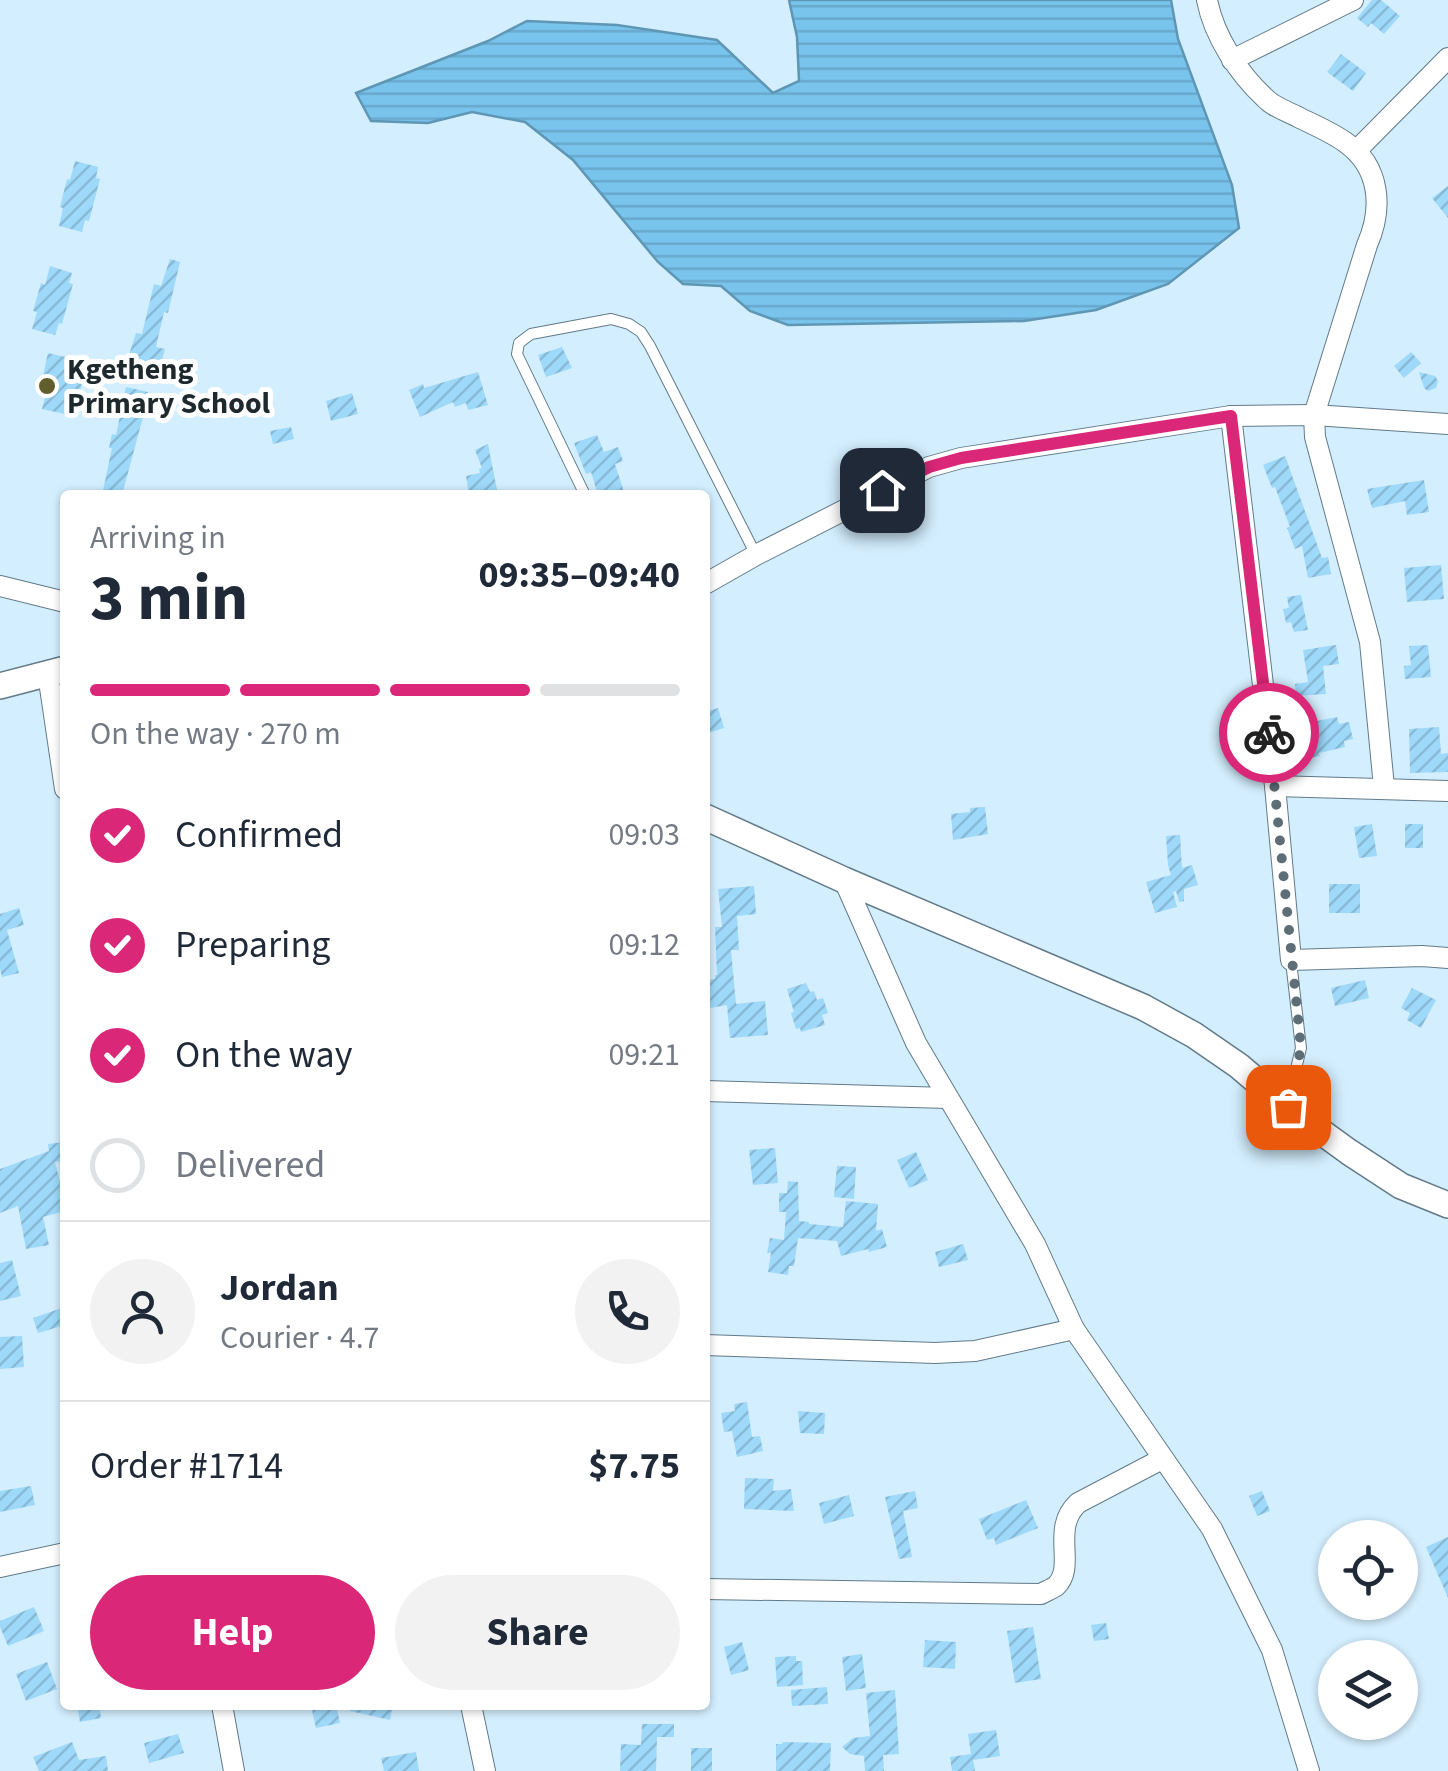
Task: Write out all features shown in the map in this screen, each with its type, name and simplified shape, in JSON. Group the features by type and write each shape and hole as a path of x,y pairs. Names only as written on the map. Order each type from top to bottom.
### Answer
{"street":[{"path":"1207,0 1232,60 1267,101 1344,141 1356,151 1374,179 1378,198 1374,228 1314,415 1315,437 1370,642 1384,787"},
{"path":"1232,60 1353,0"},
{"path":"1356,151 1448,58"},
{"path":"710,581 913,474 944,462 1231,416 1314,415 1448,424"},
{"path":"1231,416 1276,786 1291,960 1448,958"},
{"path":"0,586 60,601"},
{"path":"0,686 57,672 60,716"},
{"path":"1276,786 1448,790"},
{"path":"710,819 1143,1007 1239,1066 1288,1107 1401,1186 1448,1205"},
{"path":"844,880 916,1044 1035,1244 1074,1329 1212,1529 1272,1650 1309,1771"},
{"path":"710,1091 948,1098"},
{"path":"710,1346 935,1353 975,1351 1074,1329"},
{"path":"710,1589 1042,1594 1056,1586 1064,1575 1064,1522 1078,1502 1162,1460"},
{"path":"0,1568 60,1554"},
{"path":"223,1710 234,1771"},
{"path":"472,1710 485,1771"}],"lane":[{"path":"583,490 517,354 519,343 530,334 611,319 641,332 650,346 756,555"},
{"path":"1288,1107 1301,1048 1291,960"}],"water":[{"path":"789,0 1171,0 1178,39 1232,185 1239,228 1168,284 1096,310 1024,321 788,325 750,311 721,286 683,284 658,262 573,160 525,122 472,112 428,123 371,121 356,93 488,41 527,21 617,25 717,40 773,93 799,81 797,37"}],"building":[{"path":"1372,0 1381,0 1400,16 1384,34 1357,18"},
{"path":"1341,54 1366,73 1353,91 1327,72"},
{"path":"75,161 98,167 96,178 100,179 89,221 85,220 82,232 59,226 63,208 60,207"},
{"path":"1448,186 1448,218 1432,198"},
{"path":"170,259 180,262 156,347 165,349 160,367 127,361 136,333 142,334 154,284 161,286"},
{"path":"50,266 72,273 69,283 73,284 55,335 32,329 41,283 45,285"},
{"path":"562,347 572,368 546,377 538,355"},
{"path":"1411,352 1421,363 1404,378 1394,366"},
{"path":"48,353 87,362 74,416 42,409 48,386 41,385"},
{"path":"478,372 488,405 468,410 466,403 455,407 453,402 420,417 409,390"},
{"path":"1419,372 1435,376 1436,388 1424,388"},
{"path":"126,387 148,392 123,490 103,490 112,434 116,435"},
{"path":"352,393 358,414 331,421 326,401"},
{"path":"291,427 294,439 273,444 270,431"},
{"path":"597,435 604,452 618,447 623,461 615,464 623,490 596,490 574,443"},
{"path":"488,444 497,490 468,490 466,476 480,473 482,468 475,450"},
{"path":"1285,456 1322,558 1328,557 1331,574 1308,578 1302,546 1295,549 1275,487 1272,488 1263,465"},
{"path":"1424,480 1429,512 1407,515 1405,501 1372,508 1367,489"},
{"path":"1441,565 1444,599 1407,602 1404,568"},
{"path":"1301,595 1308,630 1294,632 1291,622 1286,623 1283,609 1289,608 1287,597"},
{"path":"1336,645 1339,664 1323,666 1326,694 1296,696 1295,684 1308,682 1303,650"},
{"path":"1428,645 1431,677 1405,679 1404,666 1411,665 1409,646"},
{"path":"718,708 724,728 710,732 710,710"},
{"path":"1337,717 1339,724 1349,722 1353,739 1344,741 1345,747 1301,760 1294,730"},
{"path":"1439,727 1441,754 1448,753 1448,772 1410,773 1409,729"},
{"path":"985,807 988,834 953,840 951,814"},
{"path":"1372,824 1377,856 1359,858 1354,827"},
{"path":"1405,824 1423,824 1423,848 1405,848"},
{"path":"1180,835 1182,868 1192,865 1198,885 1184,889 1184,901 1179,902 1176,891 1173,892 1177,907 1155,913 1146,882 1171,875 1166,836"},
{"path":"1329,884 1360,884 1360,913 1329,913"},
{"path":"754,886 756,914 737,916 739,950 731,950 736,1004 765,1001 768,1035 730,1038 727,1005 710,1008 710,980 717,975 715,927 722,927 718,889"},
{"path":"19,908 24,925 7,930 19,973 2,977 0,914"},
{"path":"1365,980 1369,998 1335,1006 1331,988"},
{"path":"806,983 817,1000 823,998 828,1013 822,1015 825,1025 801,1032 796,1029 787,989"},
{"path":"1412,988 1436,1000 1421,1028 1407,1020 1410,1013 1401,1008"},
{"path":"60,1143 60,1162 55,1162 60,1182 60,1212 43,1217 49,1245 26,1249 18,1206 0,1213 0,1169 49,1151 48,1144"},
{"path":"775,1148 778,1183 753,1185 749,1150"},
{"path":"916,1152 928,1180 909,1188 897,1160"},
{"path":"837,1166 856,1167 854,1199 834,1197"},
{"path":"788,1181 798,1182 799,1221 809,1224 843,1227 846,1201 878,1204 876,1231 882,1229 887,1247 841,1256 837,1241 798,1238 794,1266 789,1266 788,1275 768,1272 770,1238 784,1240 786,1212 779,1212 779,1193 787,1193"},
{"path":"963,1244 968,1260 939,1267 935,1252"},
{"path":"12,1260 21,1296 0,1301 0,1263"},
{"path":"60,1309 60,1326 38,1333 33,1318"},
{"path":"22,1336 24,1367 0,1369 0,1337"},
{"path":"747,1402 752,1437 760,1436 763,1451 737,1457 732,1431 724,1432 721,1413 735,1411 734,1404"},
{"path":"798,1411 825,1413 824,1434 800,1433"},
{"path":"745,1478 774,1479 773,1491 791,1489 794,1511 744,1509"},
{"path":"31,1486 35,1505 0,1512 0,1491"},
{"path":"915,1491 918,1508 903,1511 912,1557 899,1559 885,1497"},
{"path":"1262,1491 1270,1511 1257,1516 1249,1496"},
{"path":"849,1495 854,1516 824,1524 819,1503"},
{"path":"1026,1500 1038,1528 996,1545 994,1538 987,1540 979,1519"},
{"path":"1448,1537 1448,1598 1426,1547"},
{"path":"34,1607 44,1631 8,1646 0,1621"},
{"path":"1106,1623 1109,1639 1094,1641 1091,1625"},
{"path":"1033,1627 1041,1679 1015,1683 1007,1631"},
{"path":"925,1640 956,1642 955,1669 923,1667"},
{"path":"742,1642 749,1670 731,1675 724,1647"},
{"path":"862,1654 866,1688 846,1691 842,1657"},
{"path":"796,1656 796,1661 802,1661 803,1685 777,1687 775,1657"},
{"path":"47,1662 57,1689 26,1701 16,1674"},
{"path":"827,1687 828,1704 792,1706 791,1690"},
{"path":"895,1690 899,1754 883,1755 884,1771 865,1771 864,1756 850,1754 842,1747 853,1738 870,1736 866,1693"},
{"path":"78,1710 100,1710 101,1718 80,1722"},
{"path":"312,1710 337,1710 340,1723 316,1728"},
{"path":"350,1710 392,1710 390,1720"},
{"path":"642,1724 674,1724 674,1737 657,1737 656,1771 620,1771 621,1744 641,1745"},
{"path":"996,1730 1000,1756 973,1760 975,1771 952,1771 950,1757 971,1754 968,1734"},
{"path":"178,1734 184,1753 149,1763 144,1743"},
{"path":"72,1742 79,1760 106,1756 108,1771 39,1771 33,1757"},
{"path":"831,1743 830,1771 776,1771 776,1744"},
{"path":"691,1748 712,1748 712,1771 691,1771"},
{"path":"416,1752 419,1771 384,1771 381,1758"}],"way so far":[{"path":"1269,733 1301,1048 1288,1107"}],"place":[{"name":"Kgetheng Primary School","path":"47,386"}],"route":[{"path":"882,490 929,467 961,458 1231,416 1269,733"}]}
